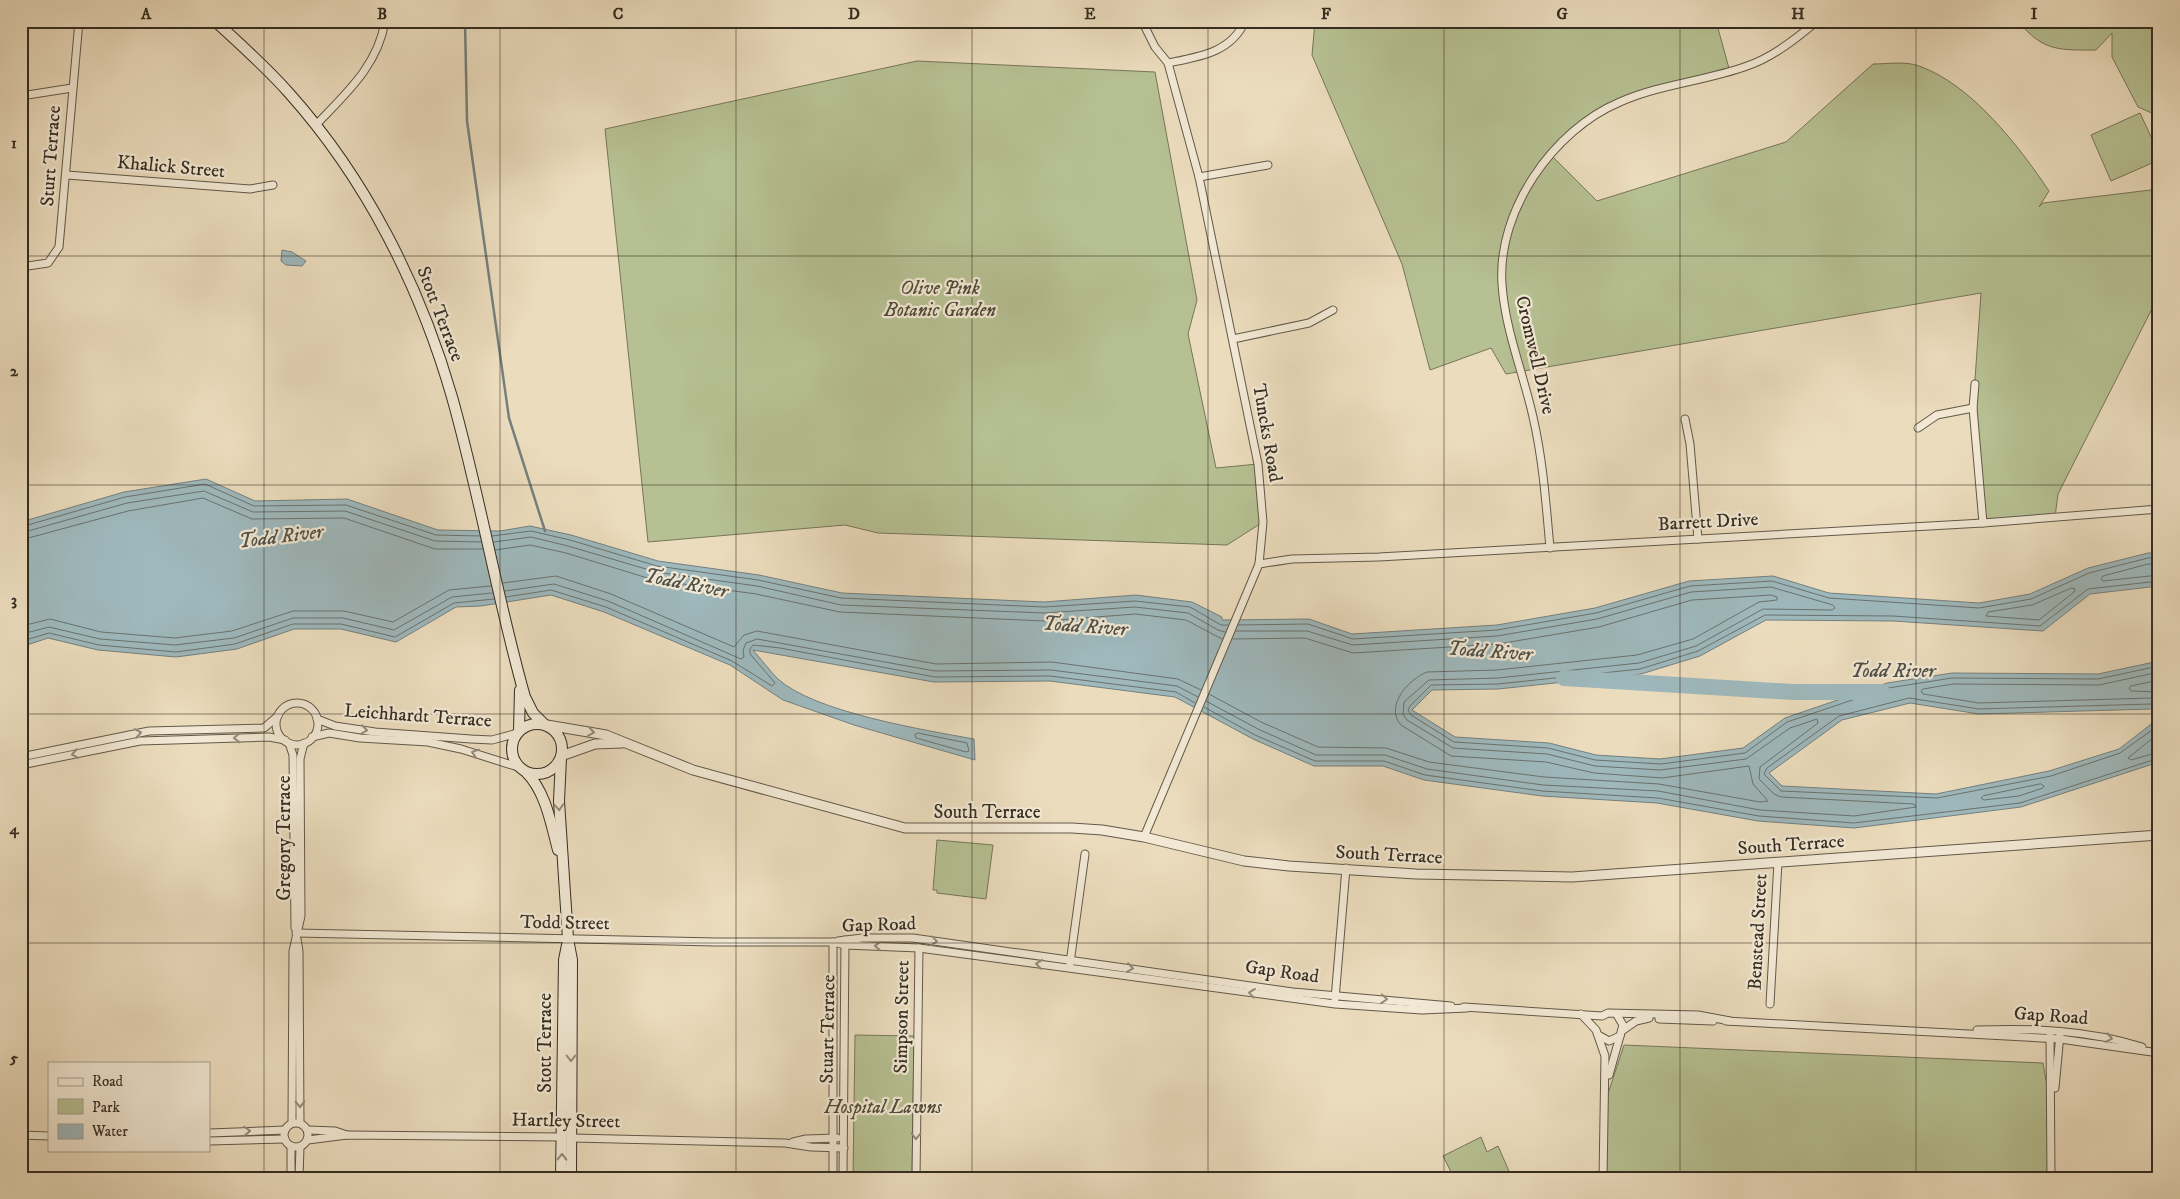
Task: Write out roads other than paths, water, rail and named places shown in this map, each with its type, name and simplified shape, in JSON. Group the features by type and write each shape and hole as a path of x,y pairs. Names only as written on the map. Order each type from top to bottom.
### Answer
{"main road":[{"name":"Stott Terrace","path":"215,21 259,62 316,125 367,200 420,304 452,397 519,677 529,707 545,725"},
{"name":"Stott Terrace","path":"518,732 519,677"},
{"path":"530,724 545,725 554,729 562,742 561,757 552,769 545,773 537,774 522,769 512,753 512,746 518,732 530,724"},
{"name":"Stott Terrace","path":"561,757 559,800 566,883 568,939 572,960 567,1137 561,1178"},
{"name":"Stott Terrace","path":"522,769 538,788 546,807 566,883"},
{"name":"Stott Terrace","path":"567,1137 571,1178"}],"street":[{"name":"Sturt Terrace","path":"21,267 48,263 59,247 67,175 72,88 80,21"},
{"path":"316,125 363,75 383,37 385,21"},
{"path":"1168,63 1211,54 1233,39 1245,21"},
{"name":"Cromwell Drive","path":"1550,548 1541,459 1533,416 1506,314 1502,284 1504,243 1521,200 1556,145 1589,119 1632,97 1749,66 1780,48 1817,21"},
{"name":"Tuncks Road","path":"1144,837 1258,564 1263,522 1262,489 1199,177 1168,63 1155,48 1145,27"},
{"path":"21,96 72,88"},
{"path":"1199,177 1268,165"},
{"name":"Khalick Street","path":"67,175 250,189 273,185"},
{"path":"1233,340 1309,324 1333,310"},
{"path":"1975,384 1973,408 1983,523"},
{"path":"1918,428 1937,415 1973,408"},
{"path":"1685,419 1690,444 1698,539"},
{"name":"Barrett Drive","path":"1258,564 1292,559 1550,548 1983,523 2159,509"},
{"path":"21,757 149,731 264,728 289,704 300,703 311,709 317,719 317,728 312,738 304,743 287,742 269,737 159,739 21,765"},
{"path":"278,716 276,727 287,742"},
{"name":"Leichhardt Terrace","path":"317,719 335,726 374,732 471,739 492,740 518,732"},
{"name":"South Terrace","path":"545,725 601,734 694,770 905,828 1072,828 1102,830 1144,837 1244,861 1290,866 1346,868 1416,874 1572,877 2159,835"},
{"name":"Leichhardt Terrace","path":"312,738 329,732 360,738 428,742 461,748 522,769"},
{"name":"Gregory Terrace","path":"287,742 293,755 296,933 299,951 300,1123"},
{"name":"Gregory Terrace","path":"292,1123 293,951 301,916 300,759 304,743"},
{"name":"South Terrace","path":"561,757 594,744 632,745"},
{"path":"1070,964 1085,854"},
{"name":"Benstead Street","path":"1770,1004 1778,862"},
{"path":"1335,1004 1346,868"},
{"name":"Todd Street","path":"296,933 833,942"},
{"name":"Gap Road","path":"845,942 882,937 912,938 1070,964 1099,973 1279,996 1336,995 1467,1008 1602,1016 1608,1013 1617,1015 1698,1015 1730,1021"},
{"name":"Gap Road","path":"833,942 919,948 1070,964 1100,964 1276,988 1293,995 1335,1004 1422,1010 1467,1008"},
{"name":"Stuart Terrace","path":"833,942 834,1178"},
{"name":"Stuart Terrace","path":"843,1178 845,942"},
{"name":"Simpson Street","path":"916,1178 919,948"},
{"path":"1099,973 1100,964"},
{"path":"1276,988 1279,996"},
{"path":"1581,1014 1598,1033 1609,1041 1636,1021 1649,1018"},
{"path":"1605,1090 1622,1033 1622,1021 1617,1015"},
{"name":"Gap Road","path":"1628,1015 1649,1018 2060,1035 2119,1040 2159,1053"},
{"path":"1602,1016 1597,1021 1598,1033 1605,1056 1603,1178"},
{"path":"2050,1035 2051,1178"},
{"path":"2052,1114 2060,1035"},
{"path":"210,1133 285,1130 292,1123 300,1123 308,1130 308,1140 300,1147 299,1178"},
{"path":"285,1130 285,1139 291,1146 291,1178"},
{"name":"Hartley Street","path":"308,1130 335,1131 347,1135"},
{"path":"21,1135 48,1136"},
{"name":"Hartley Street","path":"308,1140 347,1135 567,1137 785,1143 844,1148"},
{"name":"Hartley Street","path":"785,1143 844,1138"},
{"path":"210,1141 285,1139"},
{"path":"291,1146 300,1147"}],"water":[{"path":"282,250 292,252 306,261 302,266 286,265 281,261"},
{"path":"206,479 255,501 347,499 438,530 500,531 530,526 571,535 658,561 759,575 842,593 1044,602 1136,595 1192,602 1222,617 1222,620 1309,619 1352,634 1497,625 1595,608 1689,581 1773,576 1829,593 1979,603 2030,594 2088,568 2148,553 2159,553 2159,586 2090,594 2043,631 1893,621 1766,620 1700,656 1641,674 1498,689 1432,690 1412,710 1455,737 1549,743 1596,755 1660,759 1743,748 1785,718 1887,683 1952,673 2098,674 2159,661 2159,716 2151,709 1979,714 1910,703 1842,720 1769,773 1782,786 1936,794 2049,771 2119,749 2159,718 2159,762 2021,807 1854,828 1758,821 1657,803 1542,796 1424,780 1383,766 1314,766 1253,739 1175,697 1050,681 934,682 753,650 778,679 795,691 817,701 871,718 974,739 975,760 854,725 783,700 730,665 604,612 551,595 481,606 456,607 396,642 341,629 294,629 237,649 176,657 98,650 48,638 27,645 21,640 21,522 124,492"}],"waterway":[{"path":"465,21 467,121 509,418 545,531"},
{"name":"Todd River","path":"1564,678 1793,692 1882,692"}],"park label":[{"name":"Olive Pink Botanic Garden","path":"940,299"},
{"name":"Hospital Lawns","path":"883,1107"}]}
